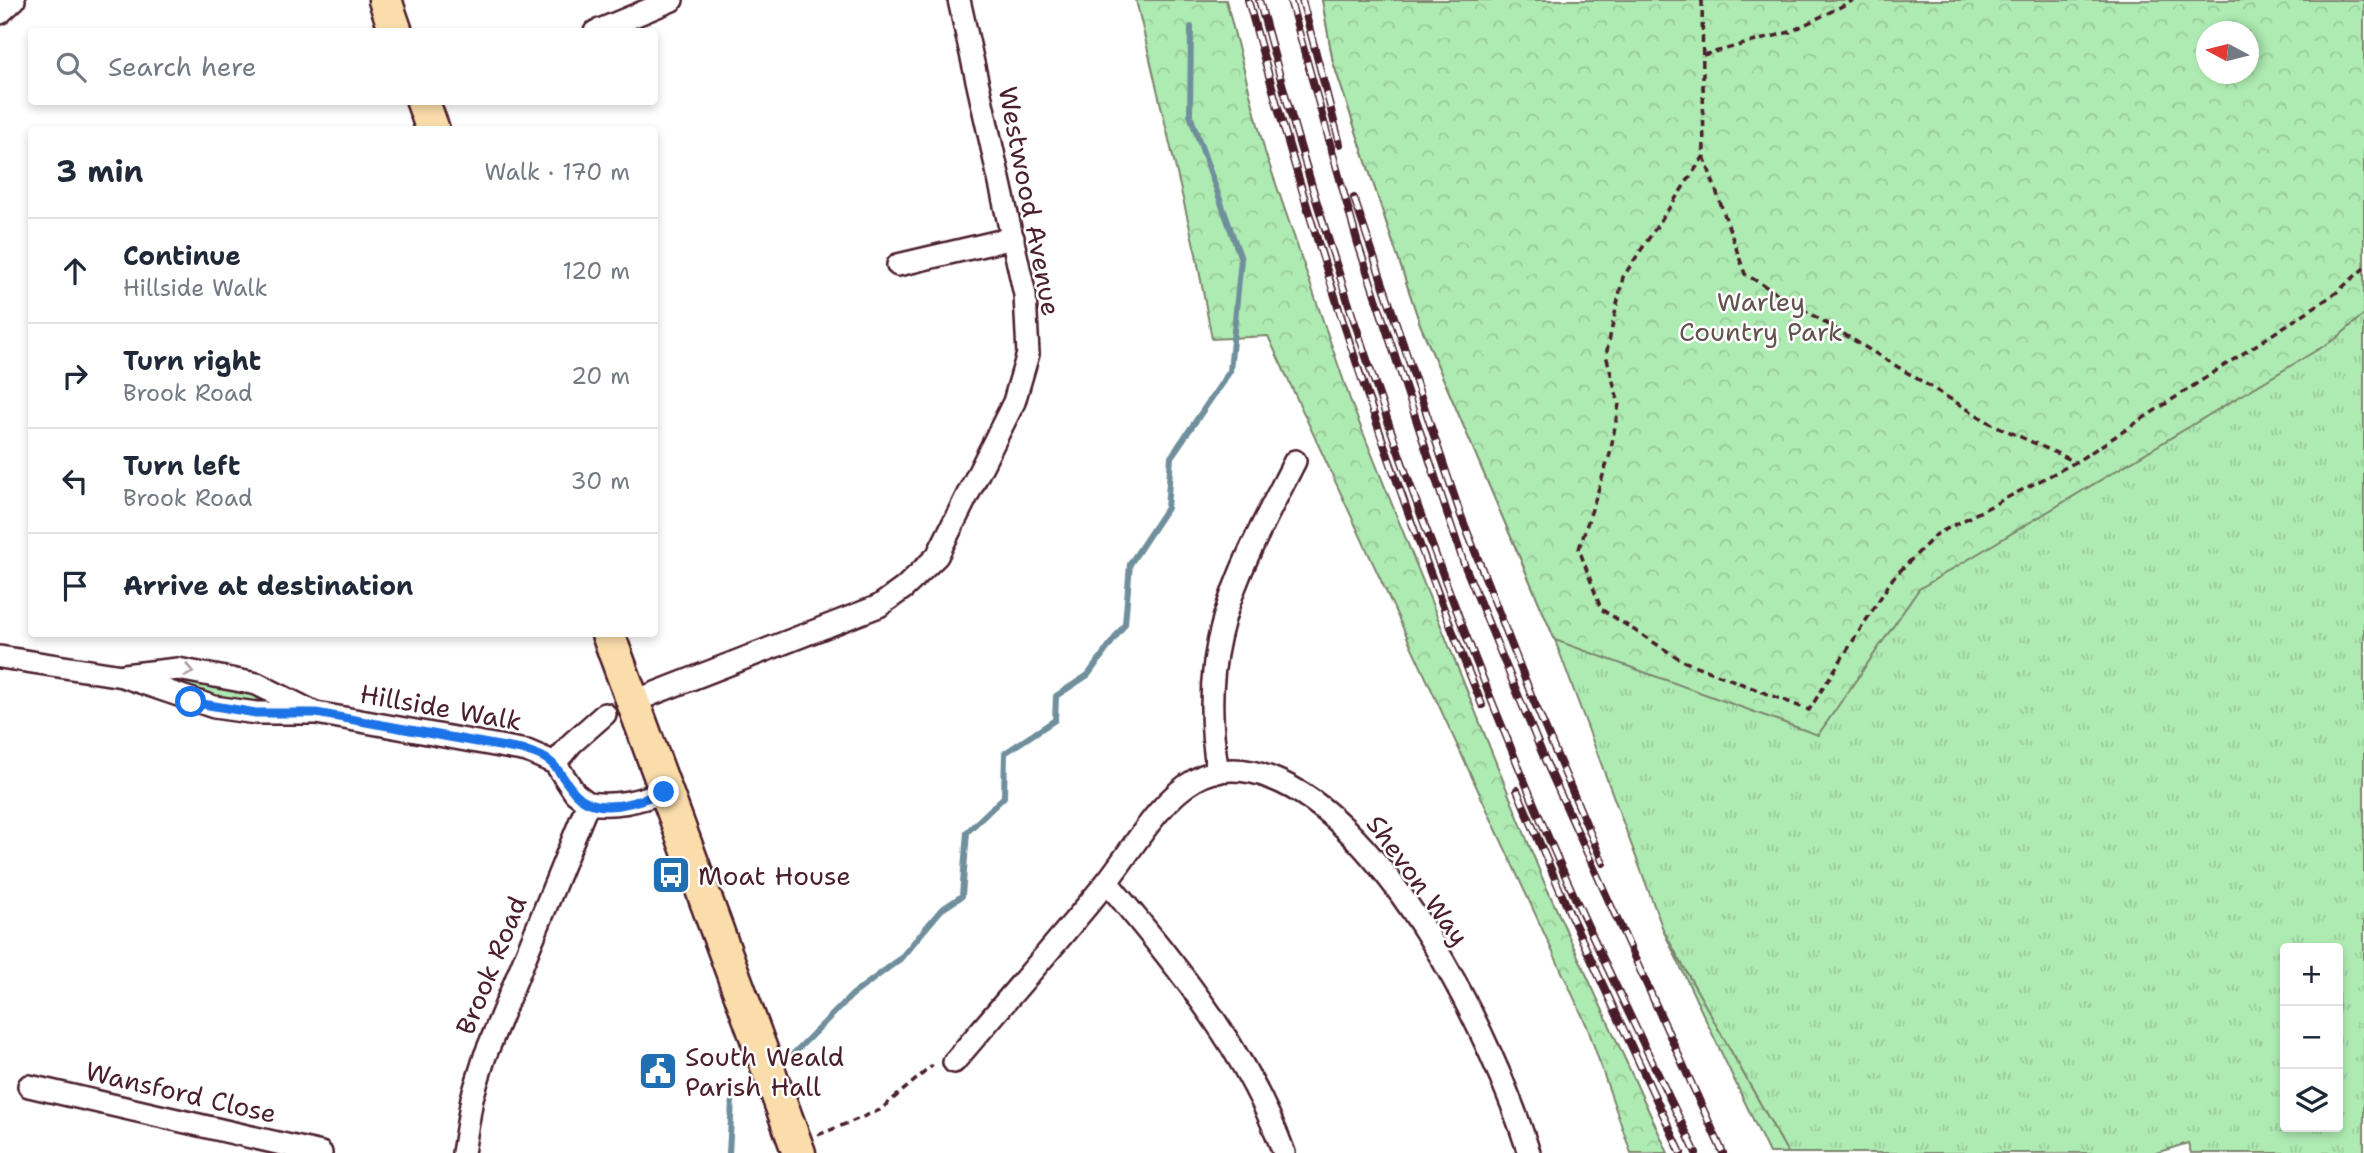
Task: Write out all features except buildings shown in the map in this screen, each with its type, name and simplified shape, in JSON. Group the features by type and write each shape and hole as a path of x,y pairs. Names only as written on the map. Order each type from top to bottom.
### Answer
{"main road":[{"path":"384,0 395,28"},
{"path":"425,105 432,126"},
{"path":"608,637 619,708 664,792 797,1149"}],"street":[{"path":"0,13 14,0"},
{"path":"606,28 672,0"},
{"name":"Westwood Avenue","path":"619,708 879,606 905,588 937,556 1023,380 1028,354 1028,324 1013,238 958,0"},
{"path":"898,265 1013,238"},
{"path":"1217,772 1210,718 1215,645 1240,568 1295,461"},
{"name":"Hillside Walk","path":"0,657 122,676 214,707 256,713 316,713 527,751 555,763"},
{"name":"Hillside Walk","path":"122,676 178,669 257,684 316,713"},
{"path":"619,708 572,743 555,763 575,793 587,803 610,806 638,801 664,792"},
{"name":"Shevon Way","path":"954,1062 1107,882 1177,793 1196,779 1235,769 1287,783 1332,813 1370,855 1434,946 1473,1015 1500,1072 1529,1153"},
{"name":"Brook Road","path":"463,1153 472,1098 485,1056 587,803"},
{"path":"1107,882 1190,982 1228,1036 1259,1093 1281,1152"},
{"name":"Wansford Close","path":"29,1086 321,1153"}],"path":[{"path":"1702,0 1704,156 1745,274 1990,423 2076,462"},
{"path":"1703,55 1790,32 1854,0"},
{"path":"1704,156 1623,277 1606,355 1619,404 1609,454 1579,549 1601,609 1683,661 1809,710 1892,578 1937,534 2076,462 2301,316 2364,268"},
{"path":"797,1149 880,1110 943,1056 954,1062"}],"green space":[{"path":"1136,0 1226,0 1265,152 1352,405 1544,882 1668,1153 1631,1153 1587,1026 1268,336 1212,339 1196,254"},
{"path":"1322,0 2364,0 2364,1153 2191,1153 2188,1143 2156,1153 1788,1153 1664,932 1555,640 1420,324 1333,62"},
{"name":"Warley Country Park","path":"1322,0 2364,0 2364,314 2337,338 1919,589 1818,735 1555,640 1420,324 1333,62"},
{"path":"150,676 232,685 258,696 257,703 229,703"},
{"path":"1664,932 1788,1153 1769,1153"}],"waterway":[{"path":"789,1058 852,995 900,959 941,910 962,896 967,832 1004,797 1005,753 1055,720 1056,696 1088,675 1125,624 1130,564 1167,508 1171,457 1230,371 1241,259 1190,115 1191,27"},
{"path":"729,1153 732,1101"}],"railway":[{"path":"1248,0 1299,179 1354,356 1415,532 1482,705"},
{"path":"1259,0 1347,299 1450,594 1567,879 1696,1153"},
{"path":"1290,0 1358,244 1464,564 1545,760 1723,1153"},
{"path":"1302,0 1340,144"},
{"path":"1354,198 1460,513 1532,697 1603,863"},
{"path":"1517,790 1571,916 1681,1153"}],"place":[{"name":"Moat House","path":"671,875"},
{"name":"South Weald Parish Hall","path":"658,1071"}],"route":[{"path":"191,702 256,713 316,713 543,755 555,763 575,793 587,803 610,806 638,801 664,792"}]}
